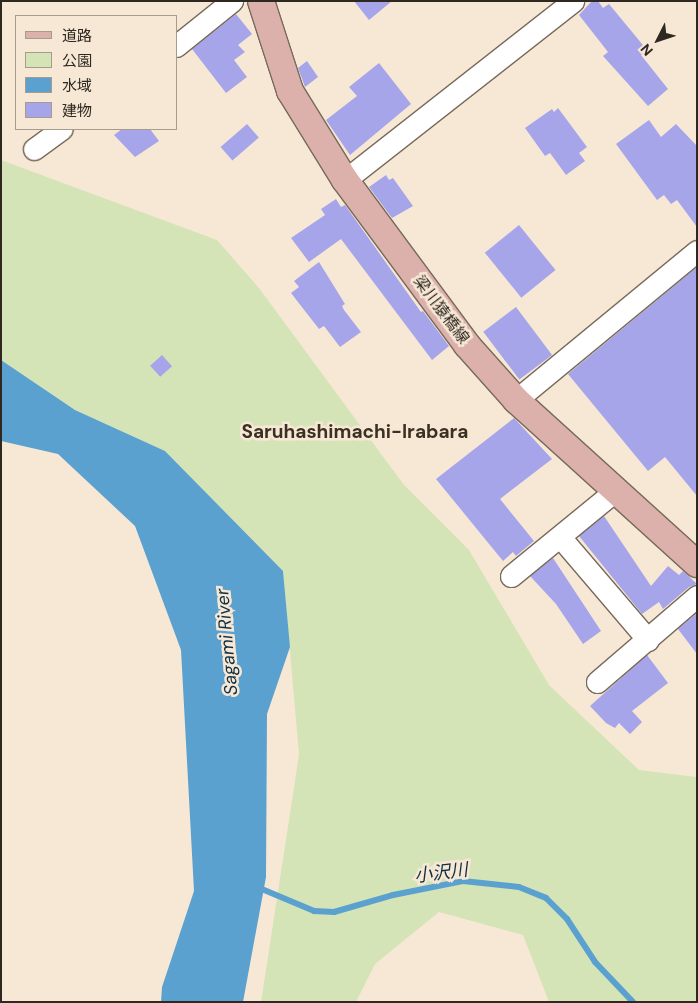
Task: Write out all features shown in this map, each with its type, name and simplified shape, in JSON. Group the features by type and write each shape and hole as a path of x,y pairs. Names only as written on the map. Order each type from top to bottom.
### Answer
{"main road":[{"name":"梁川猿橋線","path":"261,1 290,91 345,180 462,338 516,400 697,564"}],"street":[{"path":"178,44 232,1"},
{"path":"345,180 573,1"},
{"path":"34,149 61,130"},
{"path":"516,400 697,251"},
{"path":"511,576 561,538 616,490"},
{"path":"561,538 648,640"},
{"path":"596,682 648,640 697,596"}],"green space":[{"path":"1,160 217,240 259,288 404,485 469,550 549,685 639,770 697,777 697,1002 549,1002 523,935 439,912 375,964 356,1002 261,1002 299,755 283,571 165,451 75,410 1,360"}],"water":[{"name":"Sagami River","path":"1,360 75,410 165,451 283,571 290,647 267,714 266,877 243,1002 161,1002 162,987 194,891 181,650 135,526 58,454 1,441"}],"building":[{"path":"354,1 392,1 369,20"},
{"path":"592,1 598,1 603,8 609,4 647,50 641,55 668,89 648,106 603,56 608,52 579,15"},
{"path":"236,14 252,34 238,45 245,52 234,60 247,77 226,93 192,49"},
{"path":"307,61 318,77 305,87 298,68"},
{"path":"379,63 411,104 350,155 326,120 357,96 349,87"},
{"path":"558,108 587,147 579,153 585,161 566,175 550,153 545,156 525,128 552,109 554,112"},
{"path":"649,120 661,137 676,124 697,146 697,227 677,200 671,204 664,195 657,200 616,144"},
{"path":"247,124 259,138 232,161 221,147"},
{"path":"121,130 151,130 159,141 135,157 114,135"},
{"path":"386,175 389,180 393,178 413,206 392,218 369,187"},
{"path":"336,199 341,207 345,205 421,312 423,311 449,346 432,360 341,239 309,262 291,238 325,215 321,209"},
{"path":"519,225 556,270 521,298 485,253"},
{"path":"319,262 345,304 342,306 344,310 361,332 340,347 324,326 319,329 291,293 299,287 294,281"},
{"path":"697,267 697,496 665,457 648,471 568,374"},
{"path":"516,307 552,355 519,380 483,332"},
{"path":"162,355 172,366 160,377 150,366"},
{"path":"514,418 552,459 500,499 534,541 516,556 513,552 503,561 436,479"},
{"path":"604,516 651,586 668,566 679,575 683,571 697,584 689,587 663,609 659,602 642,614 579,536"},
{"path":"553,558 601,631 583,644 556,604 530,576"},
{"path":"697,613 697,654 678,629"},
{"path":"647,655 668,683 632,711 642,722 630,734 619,723 615,728 606,723 590,706"}],"waterway":[{"name":"小沢川","path":"257,887 314,911 334,912 393,895 463,881 519,887 546,898 567,919 595,962 633,1002"}],"district":[{"name":"Saruhashimachi-Irabara","path":"355,432"}]}
